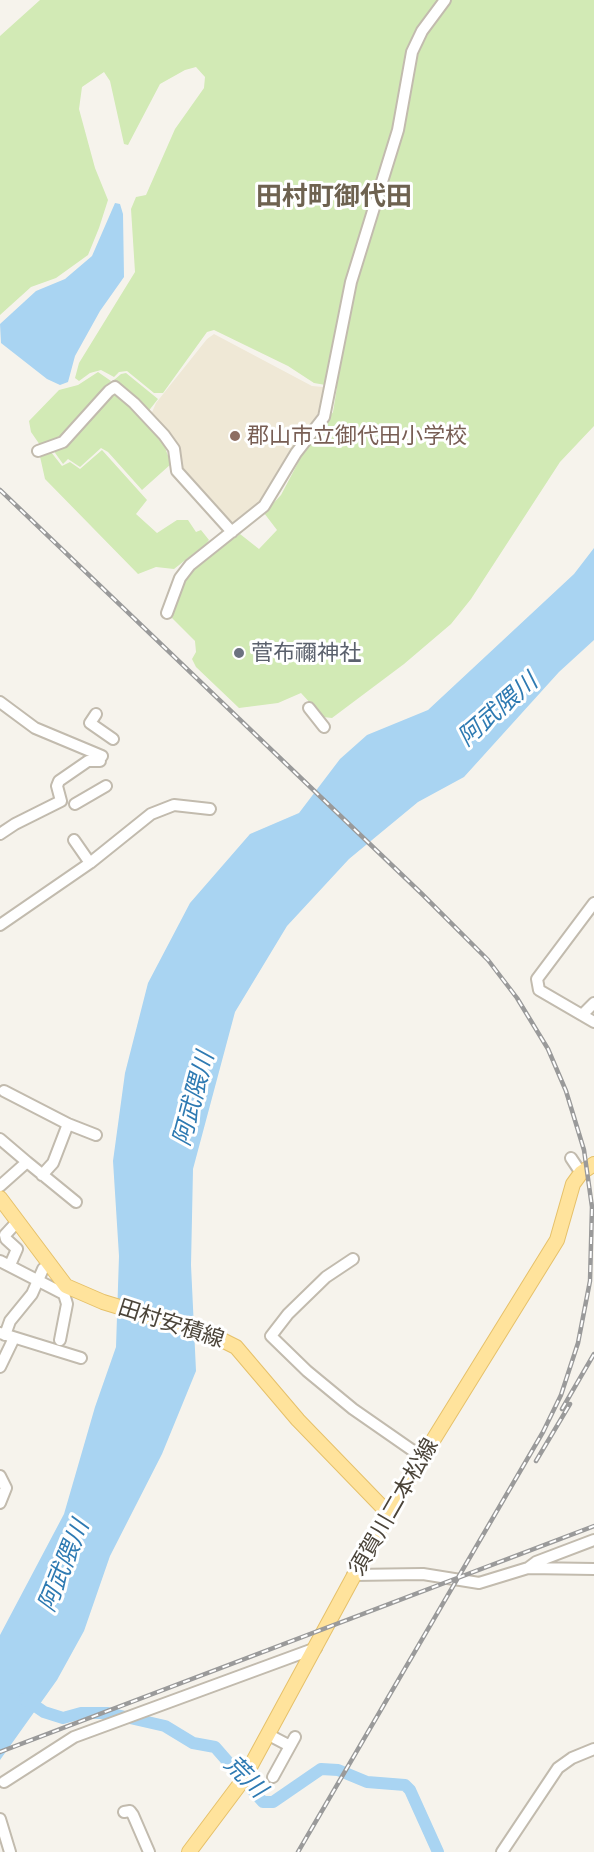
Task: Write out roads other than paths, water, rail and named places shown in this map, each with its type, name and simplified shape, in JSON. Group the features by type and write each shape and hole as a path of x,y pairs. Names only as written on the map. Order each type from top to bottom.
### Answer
{"main road":[{"name":"須賀川二本松線","path":"189,1852 224,1809 269,1735 388,1513 557,1240 566,1215 568,1196 581,1173 594,1164"},
{"name":"田村安積線","path":"0,1198 48,1265 66,1286 103,1302 202,1332 231,1343 243,1352 298,1420 388,1513"}],"street":[{"path":"167,613 180,578 190,565 271,498 296,453 324,417 351,282 398,130 412,52 422,32 445,0"},
{"path":"38,450 63,442 115,387 134,403 164,435 174,449 177,471 232,532"},
{"path":"0,702 35,728 101,758 88,761 58,781 57,786 62,801 0,834"},
{"path":"309,708 324,727"},
{"path":"96,714 90,723 113,739"},
{"path":"75,804 106,786"},
{"path":"0,925 90,863 156,812 174,805 210,809"},
{"path":"74,840 90,863"},
{"path":"594,903 537,979 539,990 594,1022"},
{"path":"582,1015 594,1003"},
{"path":"1,1092 96,1135"},
{"path":"42,1175 54,1160 68,1124"},
{"path":"0,1139 76,1202"},
{"path":"571,1158 581,1173"},
{"path":"0,1186 27,1162"},
{"path":"17,1222 5,1235 6,1239 17,1249 5,1263 61,1291 66,1299 60,1340"},
{"path":"353,1258 326,1277 283,1318 271,1336 307,1371 352,1408 422,1457"},
{"path":"0,1367 9,1321 32,1294 48,1265"},
{"path":"6,1335 81,1358"},
{"path":"0,1476 6,1488 0,1503"},
{"path":"528,1568 536,1562 594,1540"},
{"path":"353,1575 423,1574 479,1583 528,1568 594,1569"},
{"path":"4,1782 74,1737 316,1648"},
{"path":"269,1735 292,1741 273,1777"},
{"path":"502,1852 558,1768 572,1758 594,1749"},
{"path":"123,1812 130,1811 133,1815 149,1852"},
{"path":"0,1819 10,1852"}],"water":[{"path":"115,203 120,204 123,214 124,277 100,311 75,356 68,382 60,385 47,379 1,343 0,324 36,291 65,279 92,256"},
{"name":"阿武隈川","path":"594,548 594,640 559,672 464,777 418,802 349,859 287,926 235,1012 193,1169 191,1265 196,1371 162,1454 110,1556 84,1631 57,1680 0,1760 0,1635 64,1514 95,1407 116,1347 119,1256 113,1161 125,1073 148,983 190,903 250,834 299,813 340,759 367,735 428,710 574,574"}],"waterway":[{"name":"荒川","path":"25,1699 44,1712 63,1718 81,1713 108,1713 165,1726 193,1743 215,1747 263,1802 273,1802 321,1769 338,1770 367,1782 405,1785 410,1790 438,1852"}],"railway":[{"path":"0,490 488,960 517,998 548,1049 566,1091 584,1150 592,1207 590,1281 578,1343 561,1395 543,1432 298,1852"},
{"path":"562,1409 594,1354"},
{"path":"536,1461 570,1404"},
{"path":"0,1752 594,1526"}],"place":[{"name":"郡山市立御代田小学校","path":"235,436"},
{"name":"菅布禰神社","path":"239,653"}],"district":[{"name":"田村町御代田","path":"334,197"}]}
